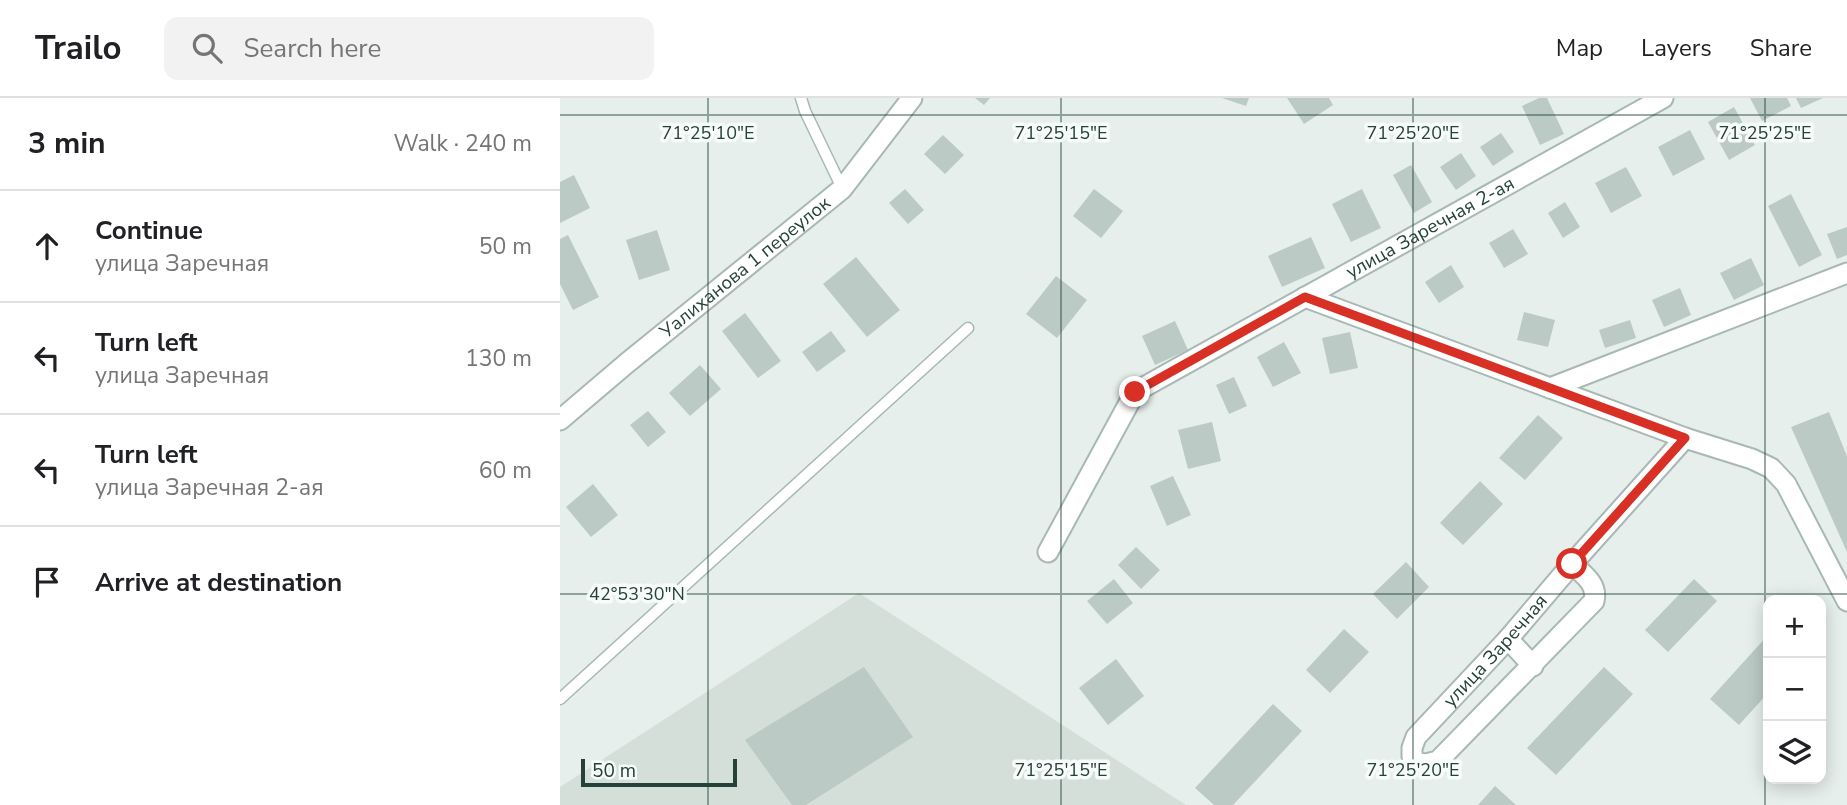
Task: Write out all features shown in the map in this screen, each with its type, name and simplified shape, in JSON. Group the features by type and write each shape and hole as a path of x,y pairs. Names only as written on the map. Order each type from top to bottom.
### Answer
{"street":[{"name":"Уалиханова 1 переулок","path":"560,420 842,189 912,98"},
{"name":"улица Заречная 2-ая","path":"1048,552 1135,392 1662,98"},
{"path":"1550,388 1847,273"},
{"path":"1305,297 1771,468 1786,484 1847,601"},
{"name":"улица Заречная","path":"1533,666 1438,761 1418,763 1412,757 1416,737 1508,639 1685,438"},
{"path":"1508,639 1533,666 1594,601 1592,583 1572,564"}],"lane":[{"path":"801,98 842,189"},
{"path":"560,699 968,328"}],"shaded area":[{"path":"859,593 1186,805 560,805 560,787"}],"building":[{"path":"975,98 990,98 984,105"},
{"path":"1222,98 1249,98 1246,106"},
{"path":"1287,98 1329,98 1333,105 1304,124"},
{"path":"1539,98 1547,98 1564,134 1540,145 1522,106"},
{"path":"1750,98 1787,98 1791,106 1762,121"},
{"path":"1796,98 1823,98 1801,108"},
{"path":"1734,107 1755,145 1729,160 1708,122"},
{"path":"1690,130 1705,159 1673,176 1658,147"},
{"path":"1501,133 1514,152 1493,166 1480,147"},
{"path":"943,135 964,155 945,174 924,154"},
{"path":"1461,153 1476,176 1456,190 1440,167"},
{"path":"1411,165 1432,202 1414,213 1393,175"},
{"path":"1626,167 1642,196 1611,213 1595,183"},
{"path":"574,175 590,208 560,223 560,182"},
{"path":"905,189 924,210 908,224 889,203"},
{"path":"1094,189 1123,211 1101,238 1073,216"},
{"path":"1362,189 1381,228 1351,242 1332,204"},
{"path":"1791,194 1822,255 1799,267 1768,206"},
{"path":"1565,202 1580,227 1563,238 1548,213"},
{"path":"1847,227 1847,255 1837,259 1827,234"},
{"path":"1513,229 1528,254 1504,268 1489,243"},
{"path":"657,230 670,270 639,280 626,240"},
{"path":"568,235 599,297 573,310 560,284 560,239"},
{"path":"1311,237 1325,268 1282,287 1268,256"},
{"path":"856,257 900,310 867,337 823,284"},
{"path":"1751,258 1764,285 1734,300 1720,273"},
{"path":"1451,265 1464,287 1439,303 1425,282"},
{"path":"1056,276 1087,300 1057,338 1026,314"},
{"path":"1680,288 1691,315 1664,327 1652,300"},
{"path":"1524,312 1555,320 1548,347 1517,340"},
{"path":"745,313 781,361 758,378 722,331"},
{"path":"1630,320 1636,338 1605,348 1599,330"},
{"path":"1175,321 1188,350 1155,365 1142,336"},
{"path":"831,331 846,351 817,372 802,352"},
{"path":"1350,332 1358,368 1330,374 1322,338"},
{"path":"1284,342 1301,373 1273,387 1257,357"},
{"path":"700,365 721,389 690,416 669,393"},
{"path":"1234,377 1247,406 1229,414 1216,385"},
{"path":"648,411 666,432 648,447 630,425"},
{"path":"1829,412 1847,456 1847,552 1791,427"},
{"path":"1538,415 1563,438 1525,480 1499,458"},
{"path":"1212,422 1221,461 1188,469 1178,430"},
{"path":"1173,476 1191,515 1167,526 1150,486"},
{"path":"1480,481 1503,504 1463,545 1440,523"},
{"path":"593,484 618,515 591,537 566,507"},
{"path":"1136,547 1160,570 1141,589 1118,565"},
{"path":"1406,562 1429,587 1397,619 1373,594"},
{"path":"1114,579 1133,603 1107,624 1087,601"},
{"path":"1694,579 1717,601 1668,652 1645,630"},
{"path":"1344,629 1369,652 1330,693 1306,670"},
{"path":"1763,641 1763,699 1739,725 1710,699"},
{"path":"1116,659 1144,696 1108,725 1079,688"},
{"path":"864,667 913,737 806,805 792,805 745,740"},
{"path":"1604,667 1633,694 1556,775 1527,748"},
{"path":"1273,704 1302,731 1233,805 1214,805 1195,788"},
{"path":"1495,786 1516,805 1478,805"}],"route":[{"path":"1135,392 1305,297 1685,438 1572,564"}]}
